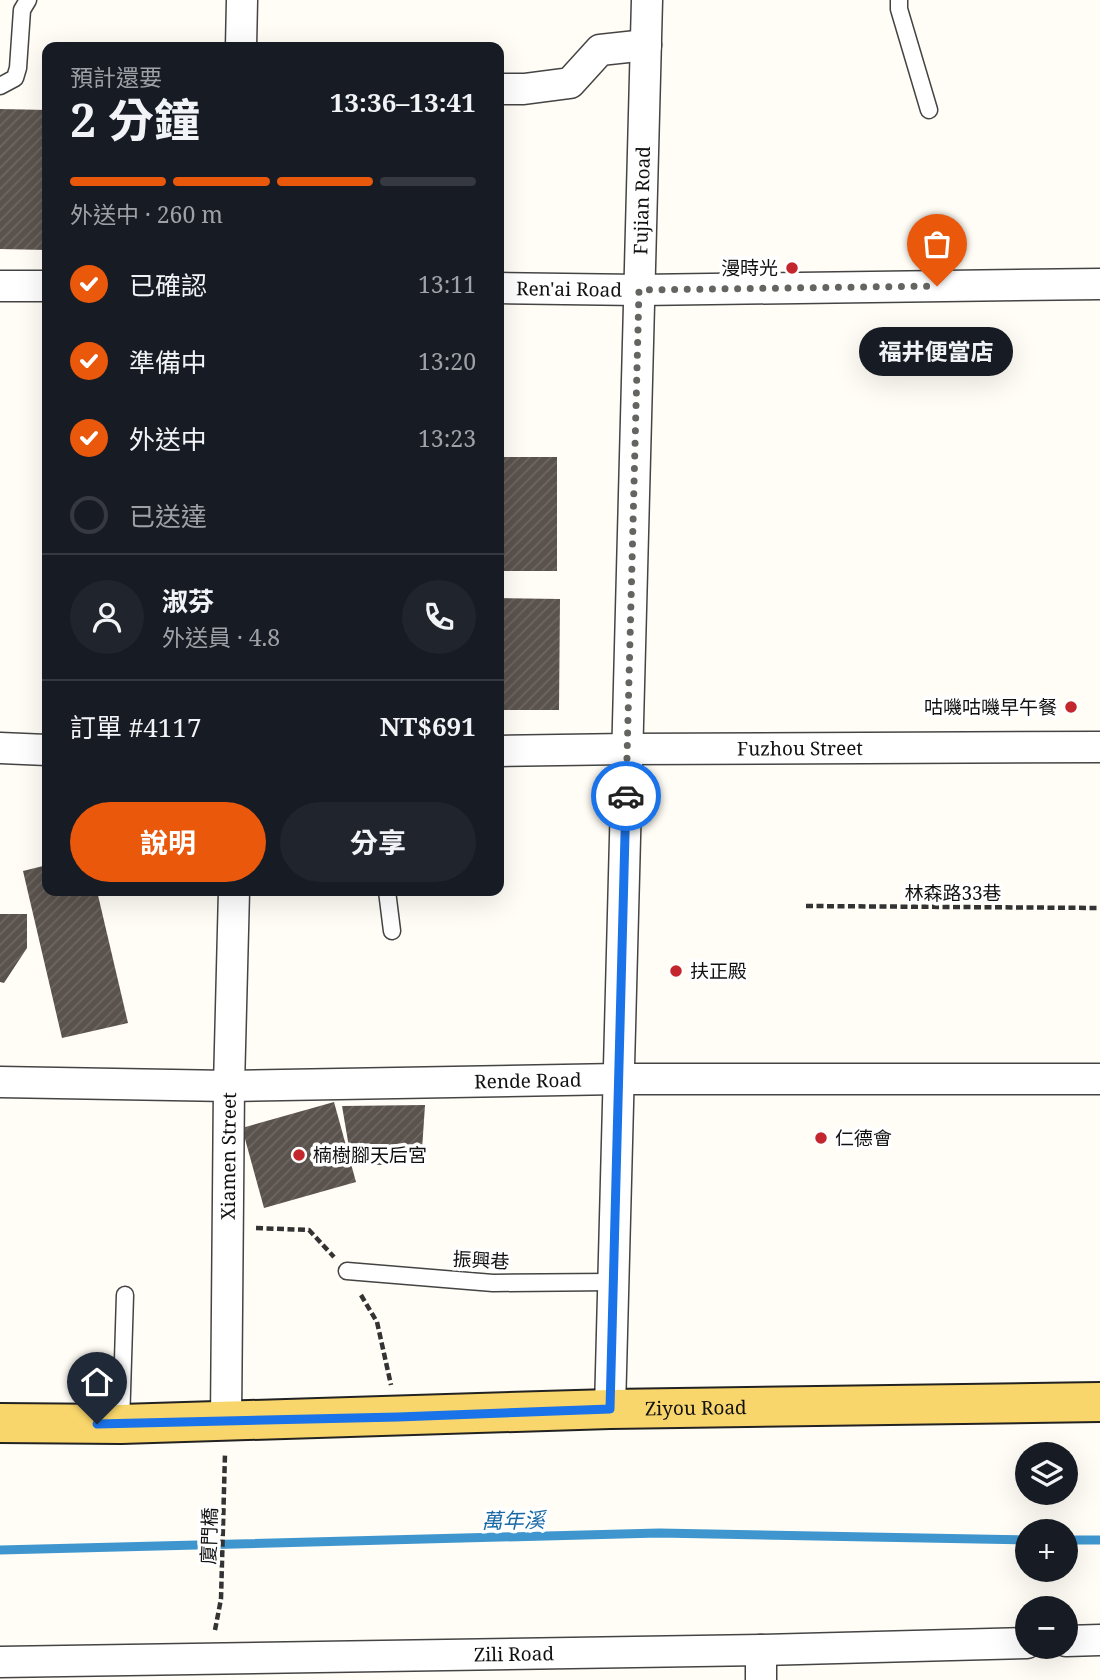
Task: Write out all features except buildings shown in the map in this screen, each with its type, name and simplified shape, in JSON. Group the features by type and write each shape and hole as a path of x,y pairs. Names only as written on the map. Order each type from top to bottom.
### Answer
{"main road":[{"name":"Ziyou Road","path":"0,1423 121,1424 610,1409 1100,1402"}],"street":[{"path":"242,0 242,42"},
{"name":"Fujian Road","path":"610,1409 647,0"},
{"path":"504,89 570,83 600,50 646,45"},
{"name":"Ren'ai Road","path":"504,288 639,290 1100,284"},
{"path":"0,286 42,286"},
{"name":"Fuzhou Street","path":"504,751 1100,747"},
{"path":"0,748 42,750"},
{"name":"Xiamen Street","path":"226,1420 234,896"},
{"name":"Rende Road","path":"0,1082 229,1086 618,1079 1100,1079"},
{"path":"1078,1641 1100,1640"},
{"name":"Zili Road","path":"0,1662 1015,1643"},
{"path":"761,1650 761,1680"}],"lane":[{"path":"0,86 15,78 22,10 28,0"},
{"path":"899,0 899,9 929,110"},
{"path":"388,896 392,931"},
{"name":"振興巷","path":"347,1271 493,1283 613,1282"},
{"path":"121,1424 125,1295"}],"path":[{"name":"林森路33巷","path":"806,906 1100,908"},
{"name":"廈門橋","path":"221,1599 225,1475"}],"waterway":[{"name":"萬年溪","path":"0,1550 659,1533 1015,1540"},
{"name":"萬年溪","path":"1078,1540 1100,1540"}],"way so far":[{"path":"626,796 639,290 937,286"}],"place":[{"name":"漫時光","path":"792,268"},
{"name":"福井便當店","path":"937,286"},
{"name":"咕嘰咕嘰早午餐","path":"1071,707"},
{"name":"扶正殿","path":"676,971"},
{"name":"仁德會","path":"821,1138"},
{"name":"楠樹腳天后宮","path":"299,1155"}],"route":[{"path":"97,1424 610,1409 626,796"}]}
